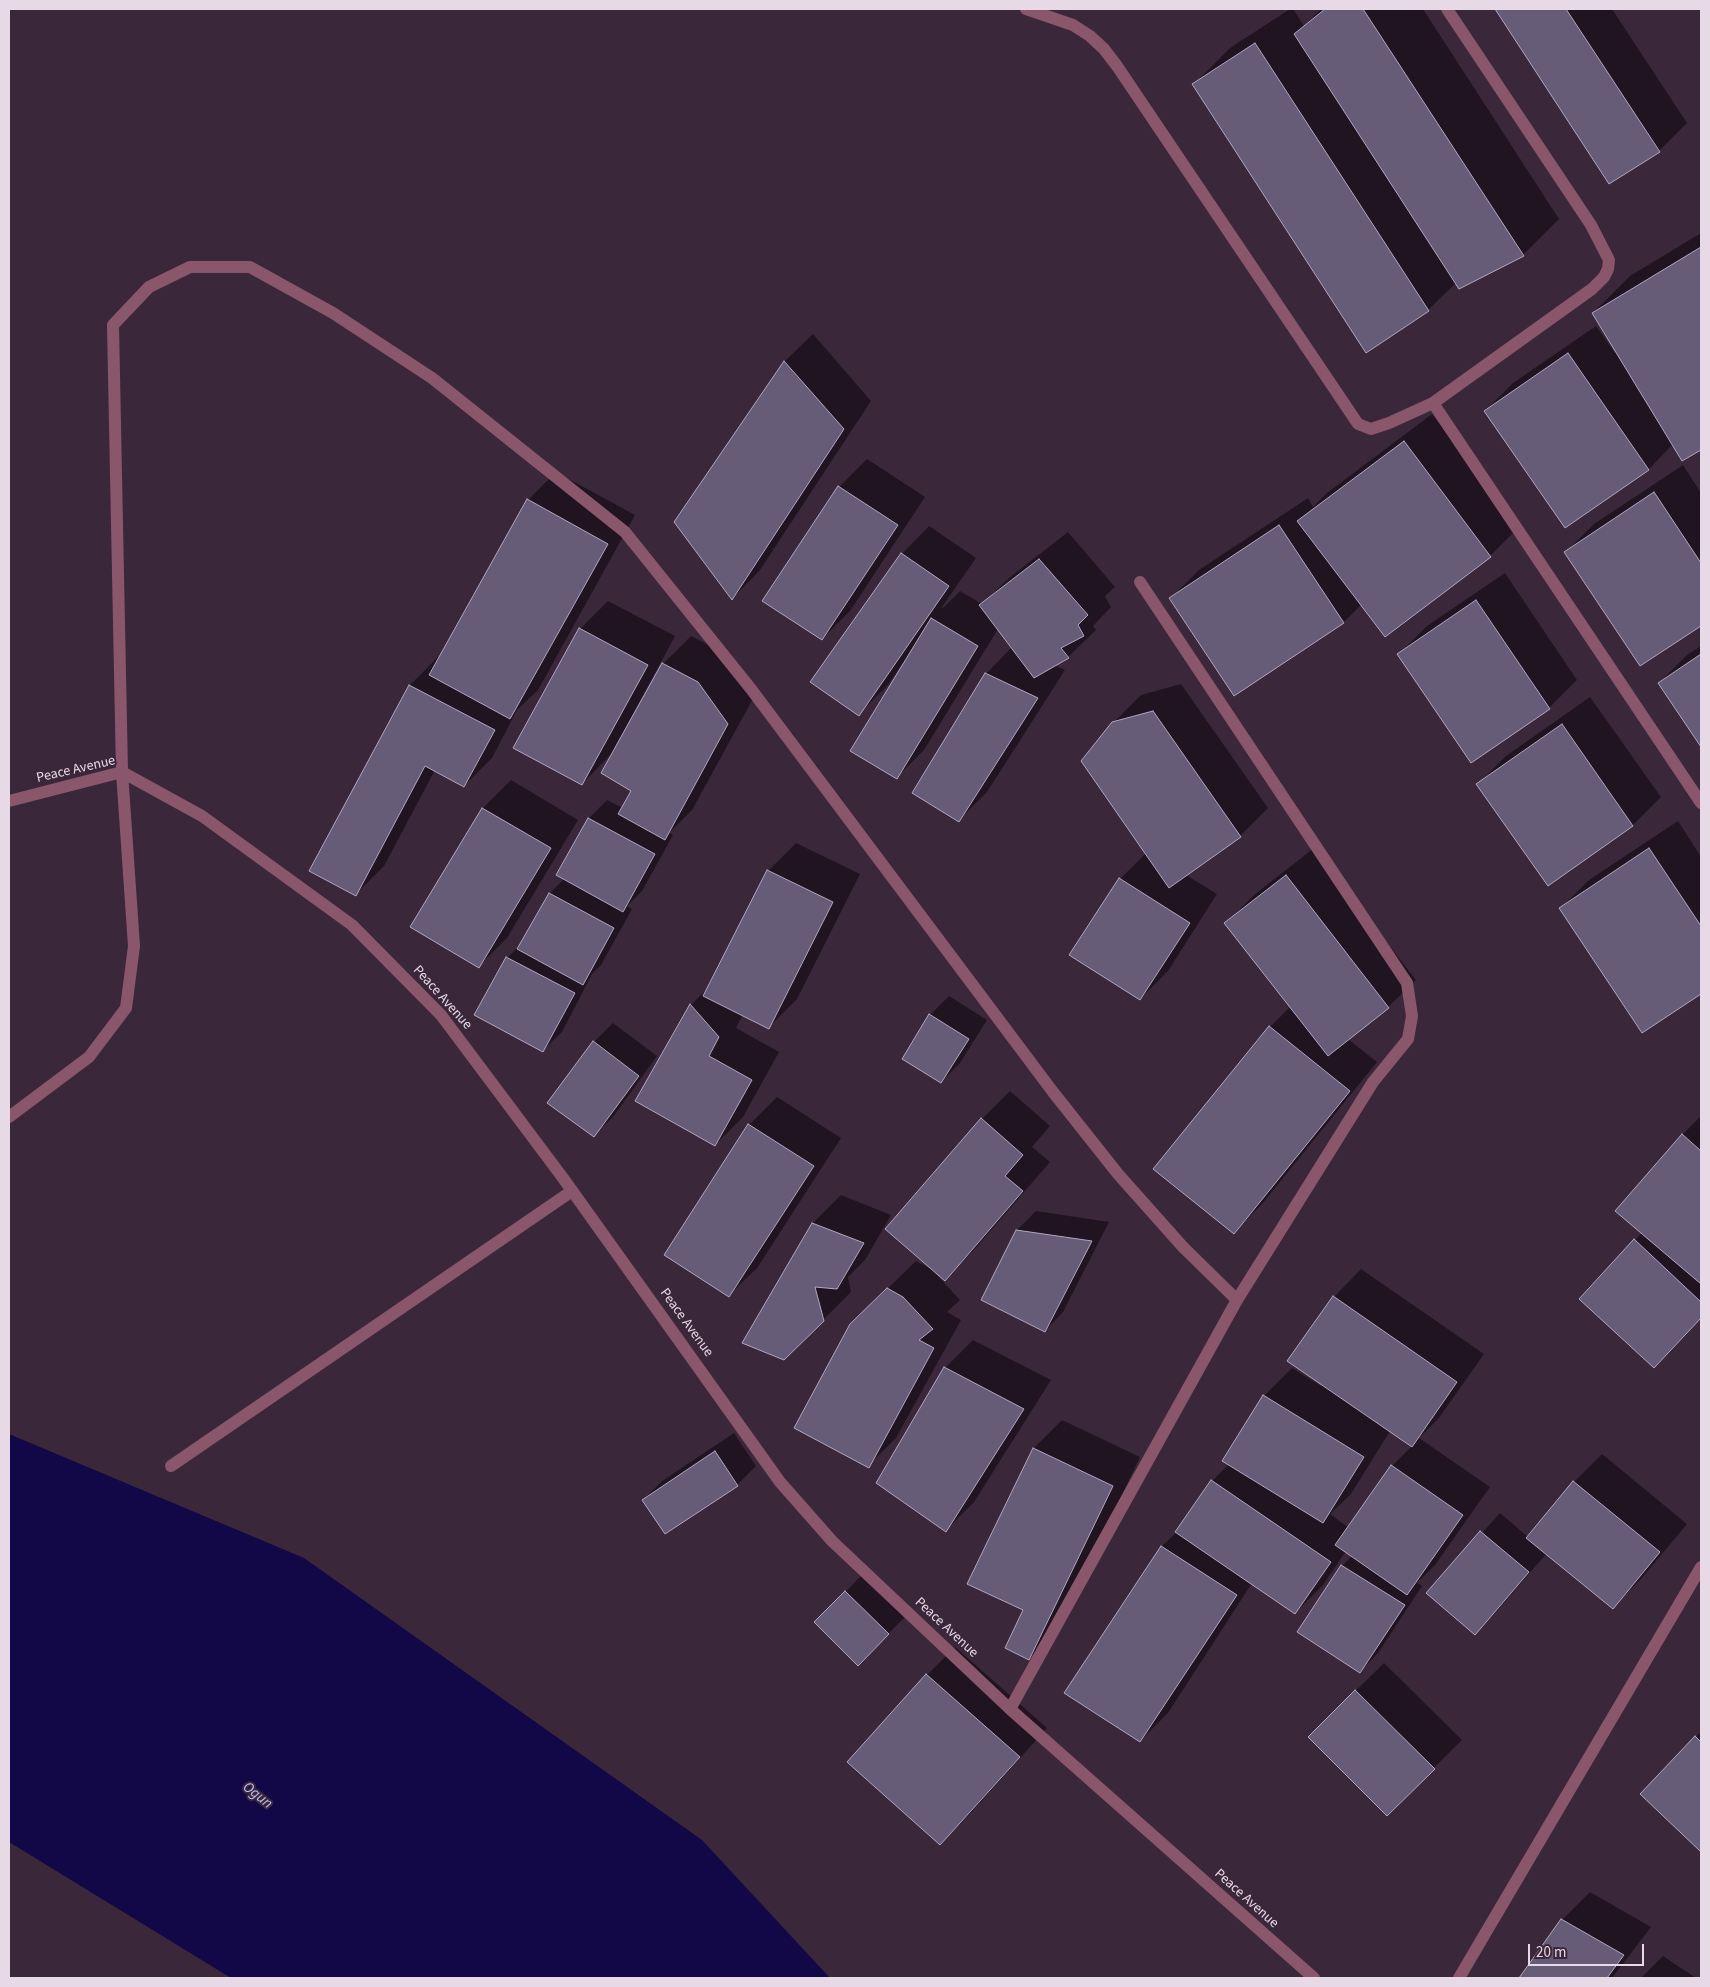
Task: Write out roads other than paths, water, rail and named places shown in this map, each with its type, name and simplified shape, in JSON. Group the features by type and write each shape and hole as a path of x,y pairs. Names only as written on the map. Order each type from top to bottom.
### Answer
{"street":[{"path":"1026,9 1073,25 1104,49 1358,424 1371,428 1389,423 1433,403 1592,290 1604,277 1609,260 1603,244 1591,225 1446,9"},
{"path":"9,1117 89,1057 126,1008 134,946 122,772 113,325 148,287 190,267 250,267 333,313 432,378 624,532 751,689 1059,1100 1118,1174 1176,1240 1237,1300"},
{"path":"1433,403 1701,803"},
{"path":"1010,1710 1237,1300 1373,1082 1408,1039 1412,1016 1407,983 1140,582"},
{"name":"Peace Avenue","path":"9,801 122,772 202,816 352,925 441,1015 572,1191 780,1482 832,1541 1010,1710 1314,1978"},
{"path":"171,1466 572,1191"},
{"path":"1459,1978 1701,1566"}],"water":[{"name":"Ogun","path":"9,1434 304,1558 702,1840 830,1978 231,1978 9,1842"}]}
